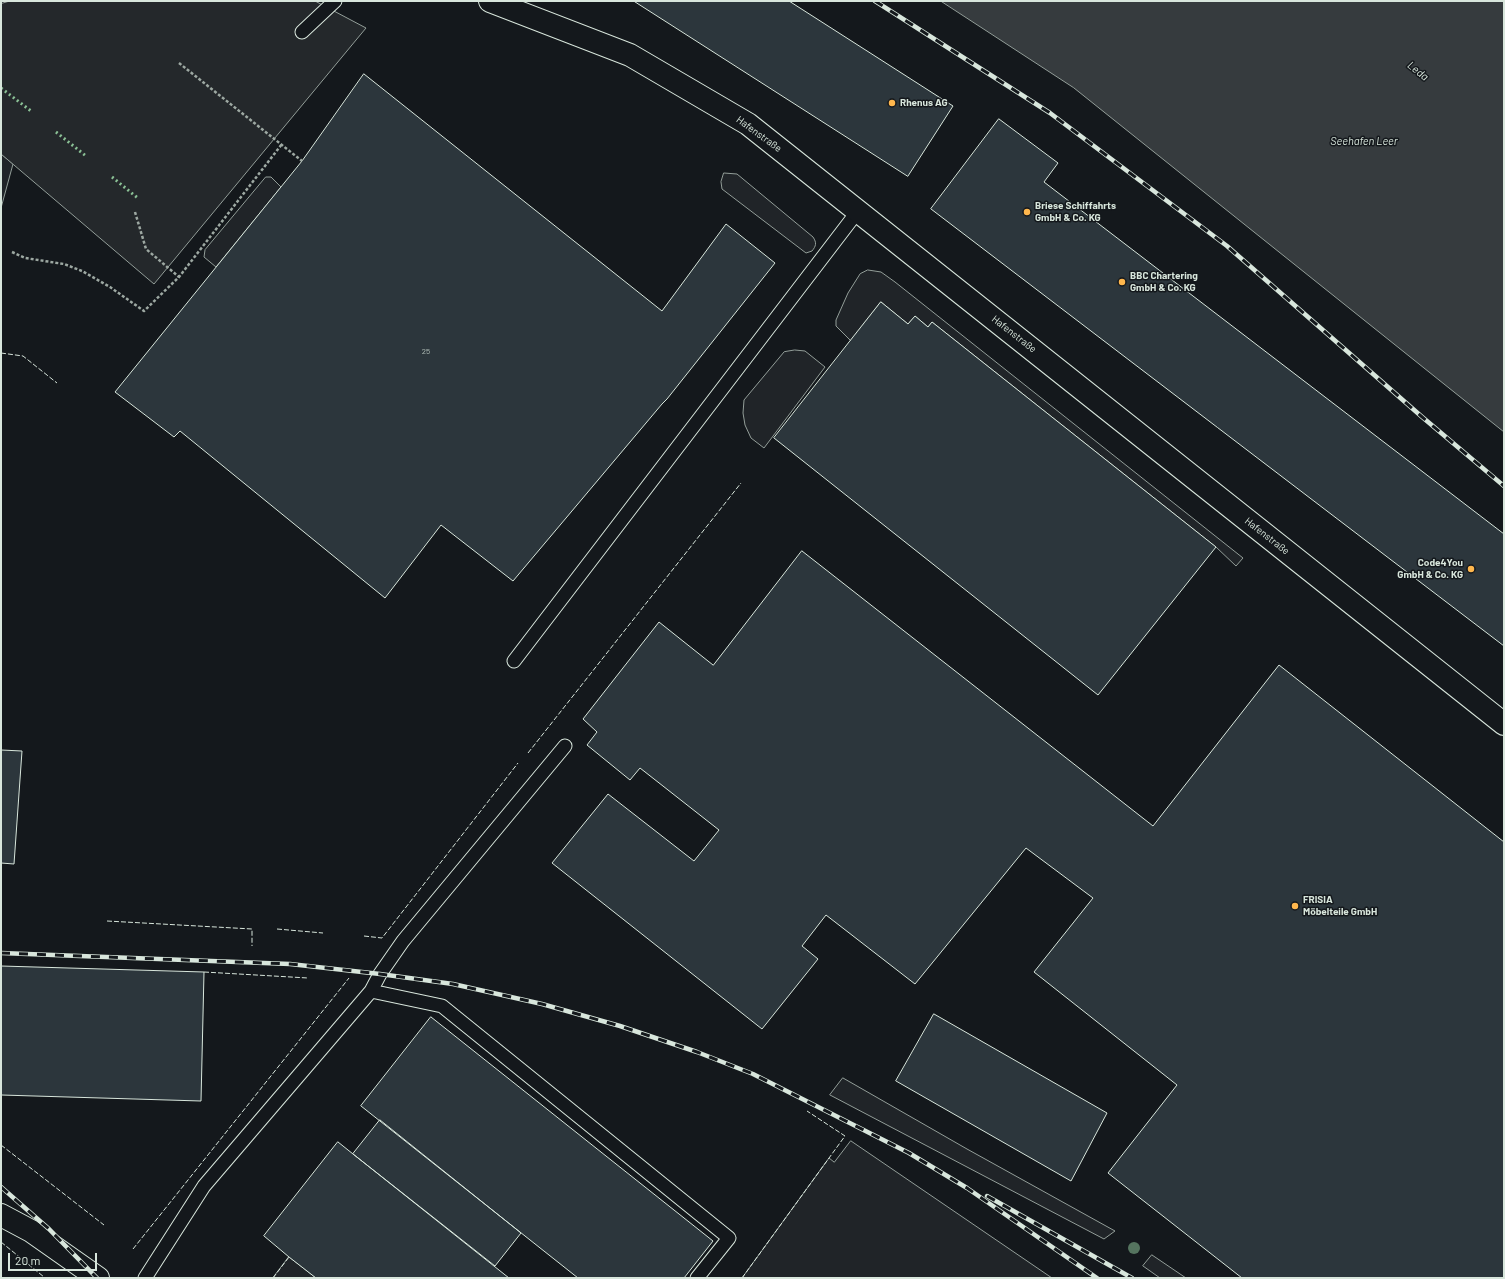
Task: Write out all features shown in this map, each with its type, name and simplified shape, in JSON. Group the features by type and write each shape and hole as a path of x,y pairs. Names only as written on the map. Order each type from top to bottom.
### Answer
{"street":[{"name":"Hafenstraße","path":"490,1 630,55 748,124 1504,724"},
{"path":"1,1215 31,1231 98,1278"}],"lane":[{"path":"302,32 335,1"},
{"path":"514,661 858,211"},
{"path":"145,1278 204,1186 371,991 380,974 403,941 565,746"},
{"path":"371,991 442,1006 729,1238 697,1278"}],"path":[{"path":"179,63 302,161"},
{"path":"12,252 25,258 64,264 82,271 110,287 144,311 179,277 282,144"},
{"path":"135,212 146,249 179,277"}],"shaded area":[{"path":"10,1 315,1 366,28 154,284 1,154 1,4"},
{"path":"1,154 13,164 1,208"},
{"path":"724,173 737,174 813,237 816,244 812,251 806,253 722,189 721,182"},
{"path":"266,177 271,177 281,187 216,267 204,257 205,250"},
{"path":"868,270 881,272 895,282 1243,558 1236,566 1216,547 932,322 928,327 915,316 908,324 881,302 851,341 836,326 836,320 848,293 860,274"},
{"path":"795,350 805,351 825,367 764,448 751,438 745,425 743,413 744,400 784,352"},
{"path":"843,1078 1115,1231 1104,1239 830,1095"},
{"path":"851,1141 1052,1278 742,1278 829,1158 834,1162"},
{"path":"1152,1255 1186,1278 1160,1278 1143,1266"},
{"path":"289,1257 316,1278 273,1278"}],"water":[{"name":"Seehafen Leer","path":"941,1 1504,1 1504,432 1074,88"}],"building":[{"path":"634,1 789,1 953,106 908,176"},
{"path":"364,74 662,311 726,224 775,263 667,399 513,581 441,525 385,598 180,431 174,437 115,392 302,161"},
{"path":"999,119 1058,163 1044,182 1504,534 1504,646 931,209"},
{"path":"881,302 908,324 915,316 928,327 932,322 1216,547 1098,695 774,438"},
{"name":"FRISIA Möbelteile GmbH","path":"802,551 1153,826 1279,665 1504,842 1504,1278 1242,1278 1108,1173 1177,1085 1034,972 1093,898 1026,848 915,984 826,915 802,946 818,959 762,1029 552,863 608,794 694,861 719,830 640,768 630,780 587,745 597,732 583,719 659,622 713,665"},
{"path":"1,750 22,751 14,864 1,863"},
{"path":"1,966 204,972 201,1101 1,1095"},
{"path":"934,1014 1107,1113 1071,1181 896,1081"},
{"path":"431,1017 713,1241 684,1278 578,1278 361,1106"},
{"path":"380,1120 521,1233 495,1266 353,1154"},
{"path":"338,1142 509,1278 316,1278 289,1257 264,1236"}],"railway":[{"path":"875,1 1050,113 1227,246 1421,416 1504,486"},
{"path":"1,953 290,964 380,974 453,984 542,1004 620,1026 697,1052 753,1074 909,1153 967,1188 1097,1278"},
{"path":"1,1187 49,1229 97,1278"},
{"path":"987,1196 1132,1278"}],"hedge":[{"path":"1,88 31,111"},
{"path":"56,132 86,156"},
{"path":"112,177 139,199"}],"fence":[{"path":"1,353 23,356 57,383"},
{"path":"528,753 741,483"},
{"path":"364,936 382,938 518,763"},
{"path":"107,921 252,929 252,946"},
{"path":"277,929 323,933"},
{"path":"204,972 308,978"},
{"path":"133,1249 349,978"},
{"path":"742,1278 845,1136 807,1111"},
{"path":"1,1145 104,1225"},
{"path":"1,1242 44,1277"},
{"path":"273,1278 289,1257"}],"place":[{"name":"Rhenus AG","path":"892,103"},
{"name":"Briese Schiffahrts GmbH & Co. KG","path":"1027,212"},
{"name":"BBC Chartering GmbH & Co. KG","path":"1122,282"},
{"name":"Code4You GmbH & Co. KG","path":"1471,569"},
{"name":"FRISIA Möbelteile GmbH","path":"1295,906"}],"water label":[{"name":"Leda","path":"1418,71"}]}
